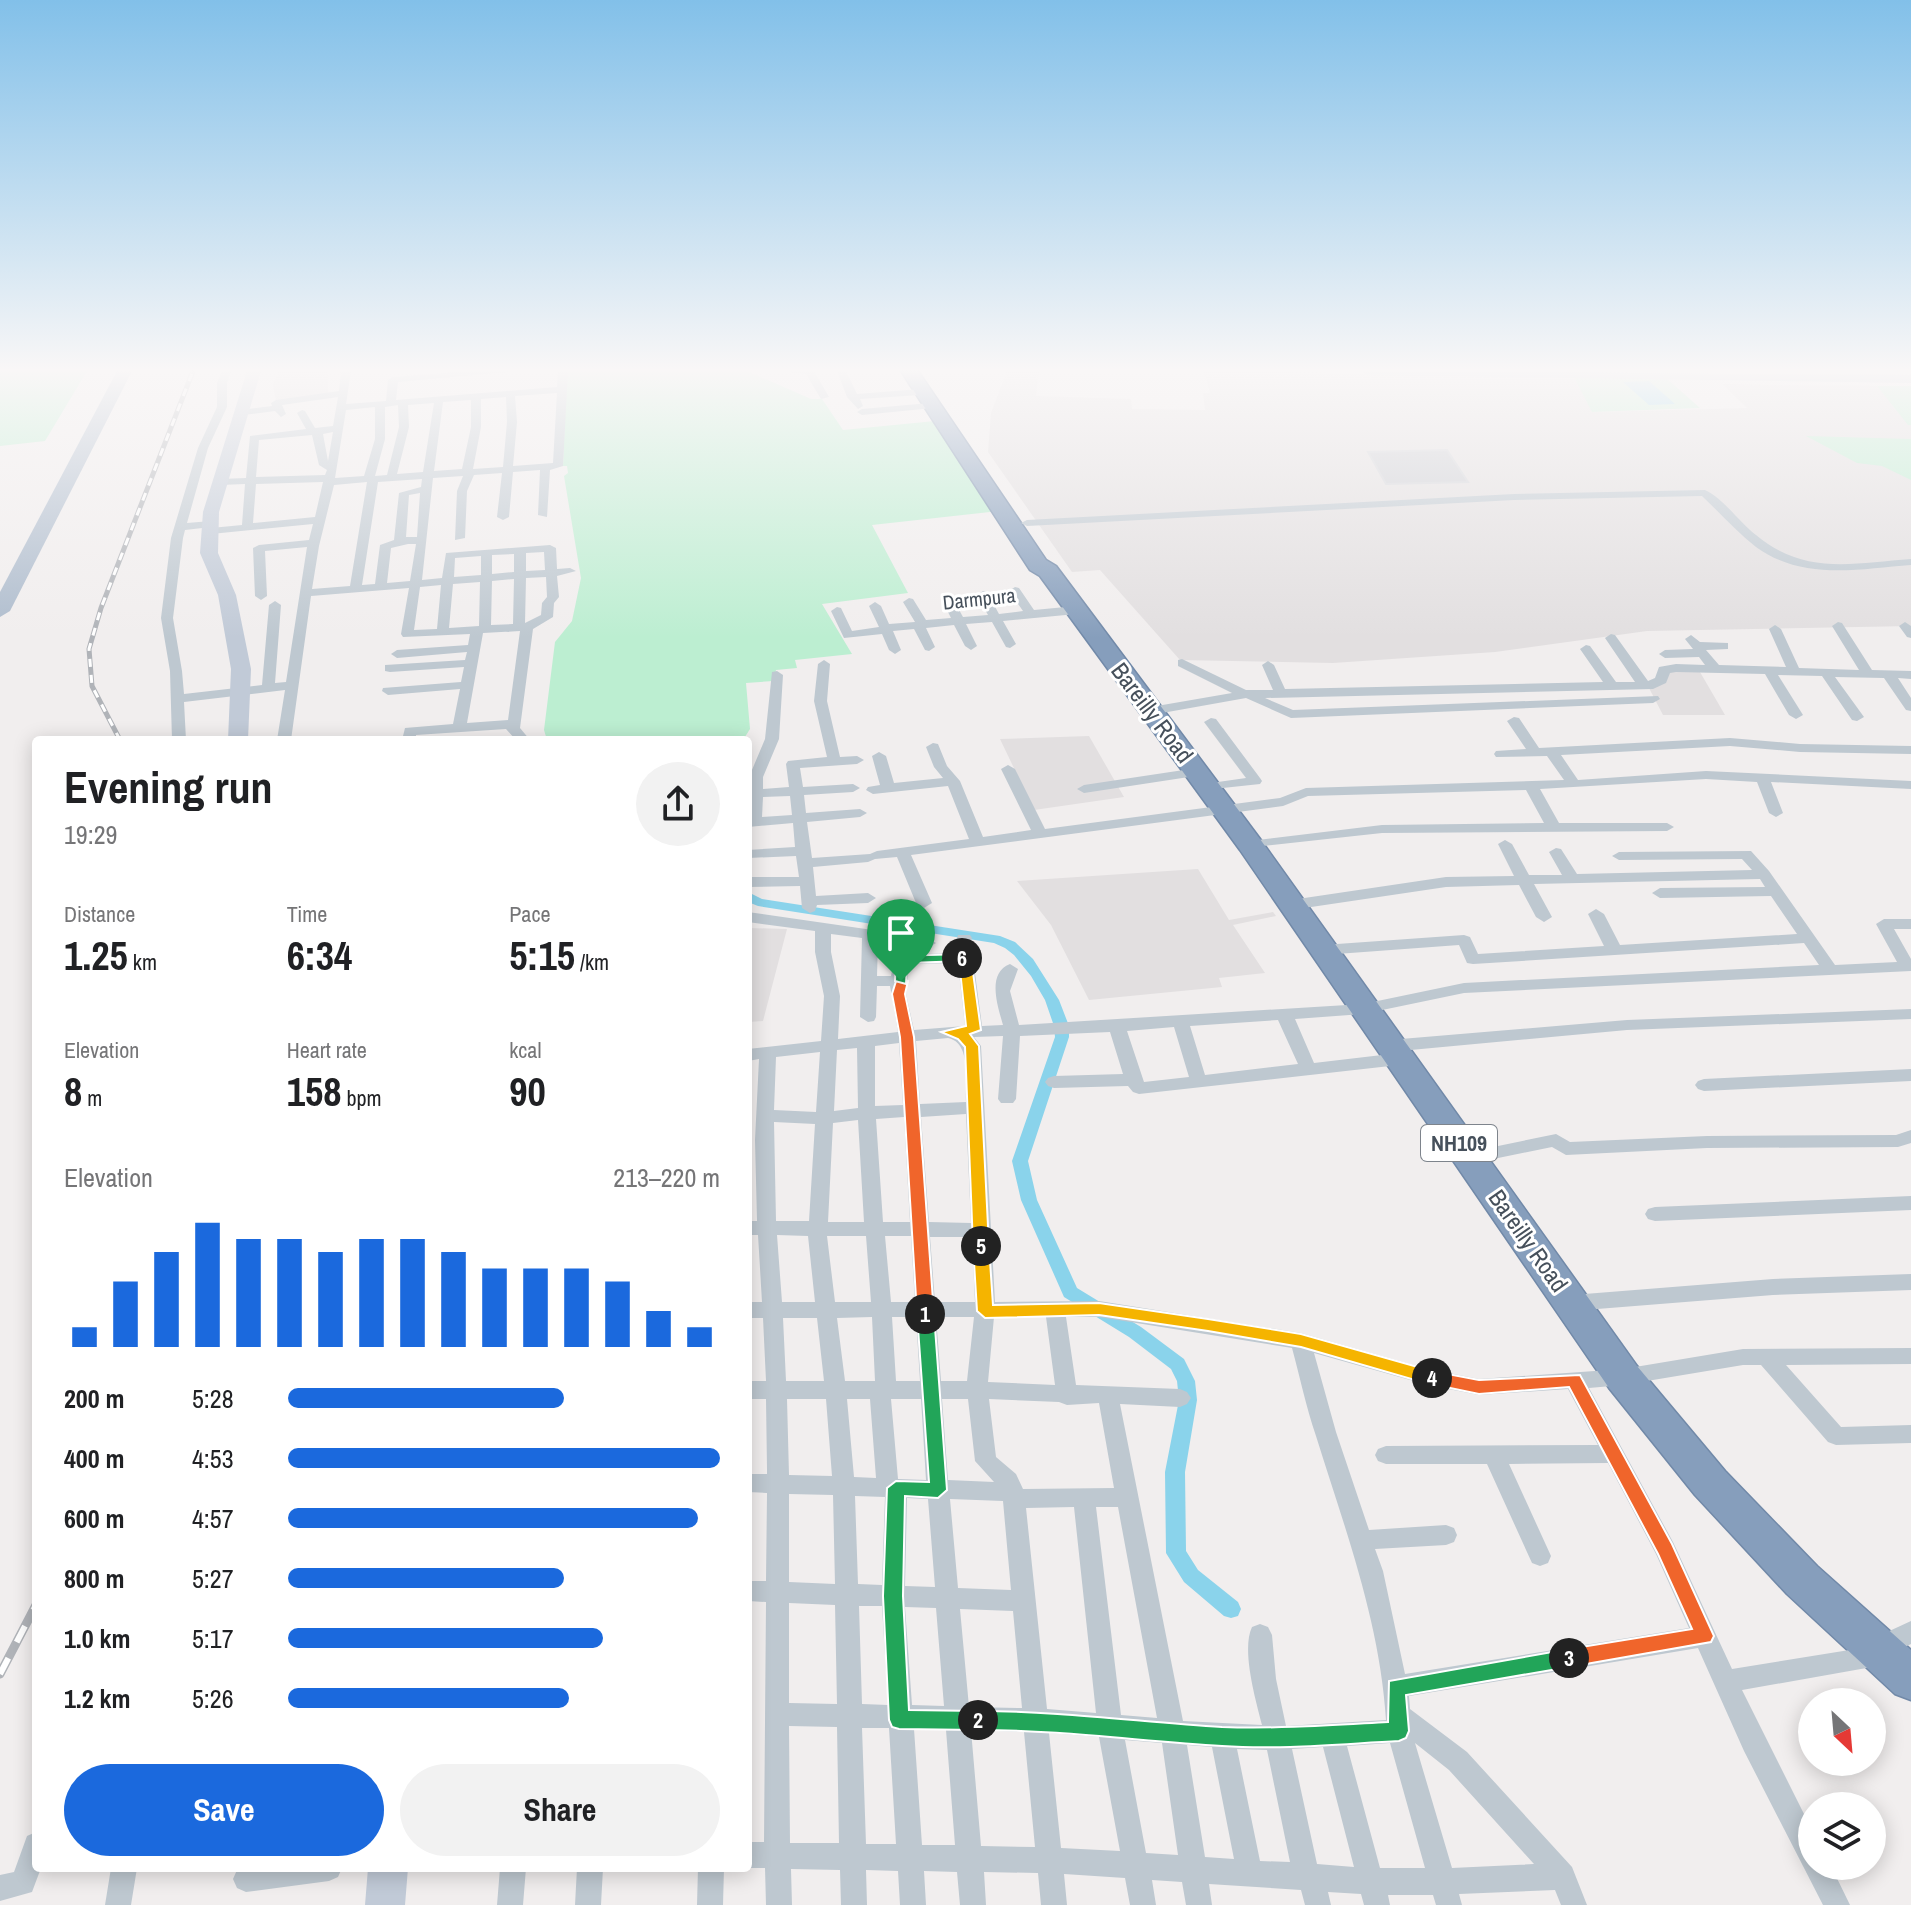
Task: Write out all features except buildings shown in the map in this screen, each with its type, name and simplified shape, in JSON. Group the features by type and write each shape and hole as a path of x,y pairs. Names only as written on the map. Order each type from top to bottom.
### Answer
{"highway":[{"name":"Bareilly Road","path":"974,460 1020,524"},
{"name":"Bareilly Road","path":"974,460 1020,524 1038,565 1048,571 1210,789 1623,1377 1710,1483 1802,1580 1911,1679"}],"main road":[{"path":"0,581 65,460"},
{"path":"0,611 79,460"}],"street":[{"path":"179,736 178,699 167,618 179,527 199,460"},
{"path":"227,460 220,482 209,553 227,595 242,690 238,736"},
{"path":"247,528 253,460"},
{"path":"322,460 330,476"},
{"path":"285,736 314,543 332,460"},
{"path":"355,590 375,460"},
{"path":"391,478 396,460"},
{"path":"432,460 407,634 523,627 547,617 548,603 553,597 552,573 550,549 450,555 443,631"},
{"path":"459,538 462,491 470,460"},
{"path":"503,517 506,460"},
{"path":"220,482 330,476 391,478 558,466 558,460"},
{"path":"543,515 545,467"},
{"path":"404,542 400,540 404,493 426,489"},
{"path":"1020,524 1501,498 1705,493 1764,547 1799,564 1823,567 1911,562"},
{"path":"179,527 247,528 320,520"},
{"path":"265,546 266,526"},
{"path":"380,588 386,545 422,541"},
{"path":"261,596 259,548 314,543"},
{"path":"519,736 513,729 523,627 520,552"},
{"path":"459,728 474,648 481,629 487,556"},
{"path":"307,593 570,571"},
{"path":"1015,591 1031,614"},
{"path":"983,595 1010,644"},
{"path":"948,600 971,646"},
{"path":"909,602 929,647"},
{"path":"268,688 275,605"},
{"path":"875,606 895,650"},
{"name":"Darmpura","path":"837,611 848,635 1076,610"},
{"path":"1838,626 1867,673"},
{"path":"1775,629 1794,670"},
{"path":"1611,638 1644,685"},
{"path":"1696,646 1714,668"},
{"path":"1665,654 1696,646 1724,646"},
{"path":"397,654 474,648"},
{"path":"1586,649 1613,687"},
{"path":"390,668 471,663"},
{"path":"1182,663 1198,674 1230,685 1291,714 1653,699"},
{"path":"824,664 818,684 820,711 835,761"},
{"path":"1268,665 1281,694"},
{"path":"1151,711 1246,695 1644,685 1661,680 1664,670 1714,668 1911,675"},
{"path":"1769,670 1796,715"},
{"path":"1825,671 1857,717"},
{"path":"1888,674 1911,707"},
{"path":"752,791 772,739 777,675"},
{"path":"178,699 293,685"},
{"path":"388,691 467,685"},
{"path":"1514,721 1574,784"},
{"path":"752,854 872,856 1041,835 1210,789 1255,781 1211,722"},
{"path":"409,736 410,731 514,724"},
{"path":"1501,754 1730,742 1911,750"},
{"path":"1772,746 1786,778"},
{"path":"933,747 941,767 953,781 978,843"},
{"path":"879,756 880,790 953,781"},
{"path":"857,760 794,759 796,791 809,905 868,898"},
{"path":"1008,769 1041,835"},
{"path":"1084,789 1210,789 1287,801 1306,792 1574,784 1691,775 1911,785"},
{"path":"1762,777 1776,813"},
{"path":"1531,785 1554,828"},
{"path":"752,794 853,788"},
{"path":"752,822 860,813"},
{"path":"1250,845 1382,829 1667,827"},
{"path":"1505,844 1544,917"},
{"path":"902,852 924,903"},
{"path":"1556,852 1572,879"},
{"path":"1619,856 1746,854 1764,874 1831,971"},
{"path":"1291,905 1446,882 1764,874"},
{"path":"752,882 807,881"},
{"path":"1660,893 1776,891"},
{"path":"1596,914 1614,949"},
{"path":"752,918 928,943"},
{"path":"752,1054 974,1030 1064,1029 1363,1009 1464,988 1909,966 1884,924 1911,924"},
{"path":"823,929 823,952 832,996 817,1230 844,1487 854,1905"},
{"path":"868,1017 870,936"},
{"path":"964,938 961,949 965,958 974,1030"},
{"path":"1323,950 1464,940 1473,959 1809,938"},
{"path":"965,958 901,959 898,994 907,1037 946,1598 973,1905"},
{"path":"1007,1099 1012,1029 1002,991 1010,969"},
{"path":"869,981 901,981"},
{"path":"1284,1014 1308,1068"},
{"path":"1117,1026 1133,1080 1139,1088 1308,1068 1394,1052 1627,1025 1911,1014"},
{"path":"1180,1020 1199,1082"},
{"path":"948,1032 963,1035 972,1046 985,1311 977,1390 986,1461 1008,1481 1014,1496 1054,1905"},
{"path":"866,1042 865,1113 873,1228 883,1309 883,1389 892,1488 899,1720 913,1856 913,1905"},
{"path":"768,1051 766,1116 757,1162 758,1229 774,1310 779,1905"},
{"path":"1704,1085 1911,1075"},
{"path":"1054,1082 1133,1080"},
{"path":"766,1116 826,1118 975,1108"},
{"path":"1469,1158 1556,1140 1566,1149 1707,1142 1898,1141 1911,1136"},
{"path":"1655,1214 1911,1203"},
{"path":"758,1229 980,1230"},
{"path":"1572,1303 1773,1287 1911,1282"},
{"path":"752,1310 1094,1309 1301,1341 1428,1377 1479,1387 1623,1377 1743,1357 1911,1356"},
{"path":"1055,1311 1067,1396"},
{"path":"1301,1341 1371,1571 1396,1687 1398,1723 1445,1894"},
{"path":"1766,1357 1836,1436 1911,1434"},
{"path":"1574,1380 1665,1549 1725,1681 1798,1829"},
{"path":"752,1390 977,1390 1067,1396 1180,1398"},
{"path":"1108,1397 1173,1735 1199,1905"},
{"path":"1386,1455 1614,1454"},
{"path":"1494,1455 1540,1556"},
{"path":"752,1483 1014,1496 1128,1497"},
{"path":"1084,1498 1110,1728 1143,1905"},
{"path":"1361,1540 1446,1535"},
{"path":"752,1591 1025,1601"},
{"path":"1725,1681 1881,1652 1911,1632"},
{"path":"1260,1635 1264,1679 1312,1888"},
{"path":"1396,1687 1704,1636"},
{"path":"777,1714 850,1719 1037,1720 1173,1735 1279,1738 1332,1735 1398,1723 1458,1761 1563,1876 1574,1905"},
{"path":"1332,1735 1374,1893"},
{"path":"1222,1736 1250,1874"},
{"path":"752,1855 1049,1860 1250,1874 1312,1888 1374,1893 1445,1894 1563,1876"},
{"path":"0,1888 23,1883 32,1857"},
{"path":"118,1905 123,1872"},
{"path":"246,1879 299,1872"},
{"path":"385,1905 388,1872"},
{"path":"510,1905 513,1872"},
{"path":"588,1905 590,1872"},
{"path":"710,1905 711,1872"},
{"path":"1824,1880 1837,1905"}],"shaded area":[{"path":"994,460 1911,460 1911,626 1647,631 1495,652 1333,663 1180,660 1100,570 1072,572"},
{"path":"1671,672 1700,672 1725,715 1663,715 1649,688"},
{"path":"1089,736 1124,797 1034,810 1000,739"},
{"path":"1198,869 1229,920 1273,912 1276,916 1233,925 1265,973 1219,978 1222,987 1089,1000 1051,925 1017,881"},
{"path":"752,928 787,929 763,1021 752,1022"}],"green space":[{"path":"563,460 963,460 999,511 872,525 908,593 822,604 852,654 795,660 797,668 776,670 773,681 746,683 750,729 746,736 546,736 555,642 572,621 581,578 564,476 568,473 567,466 563,466"},
{"path":"1851,460 1911,460 1911,480 1882,466"}],"waterway":[{"path":"752,898 758,902 995,939 1019,952 1037,974 1058,1014 1062,1037 1020,1161 1029,1200 1070,1292 1135,1332 1178,1364 1186,1381 1188,1400 1175,1472 1176,1553 1191,1576 1231,1609"}],"railway":[{"path":"118,736 92,686 89,649 101,608 158,460"},
{"path":"0,1674 32,1613"}],"route":[{"path":"965,958 974,1030 948,1032 963,1035 972,1046 985,1311 1099,1309 1208,1325 1301,1341 1428,1377 1479,1387 1574,1380 1665,1549 1704,1636 1396,1687 1399,1731 1279,1738 1173,1735 1037,1720 899,1720 893,1596 896,1488 938,1490 907,1037 898,994 901,981 901,959 965,958"}]}
